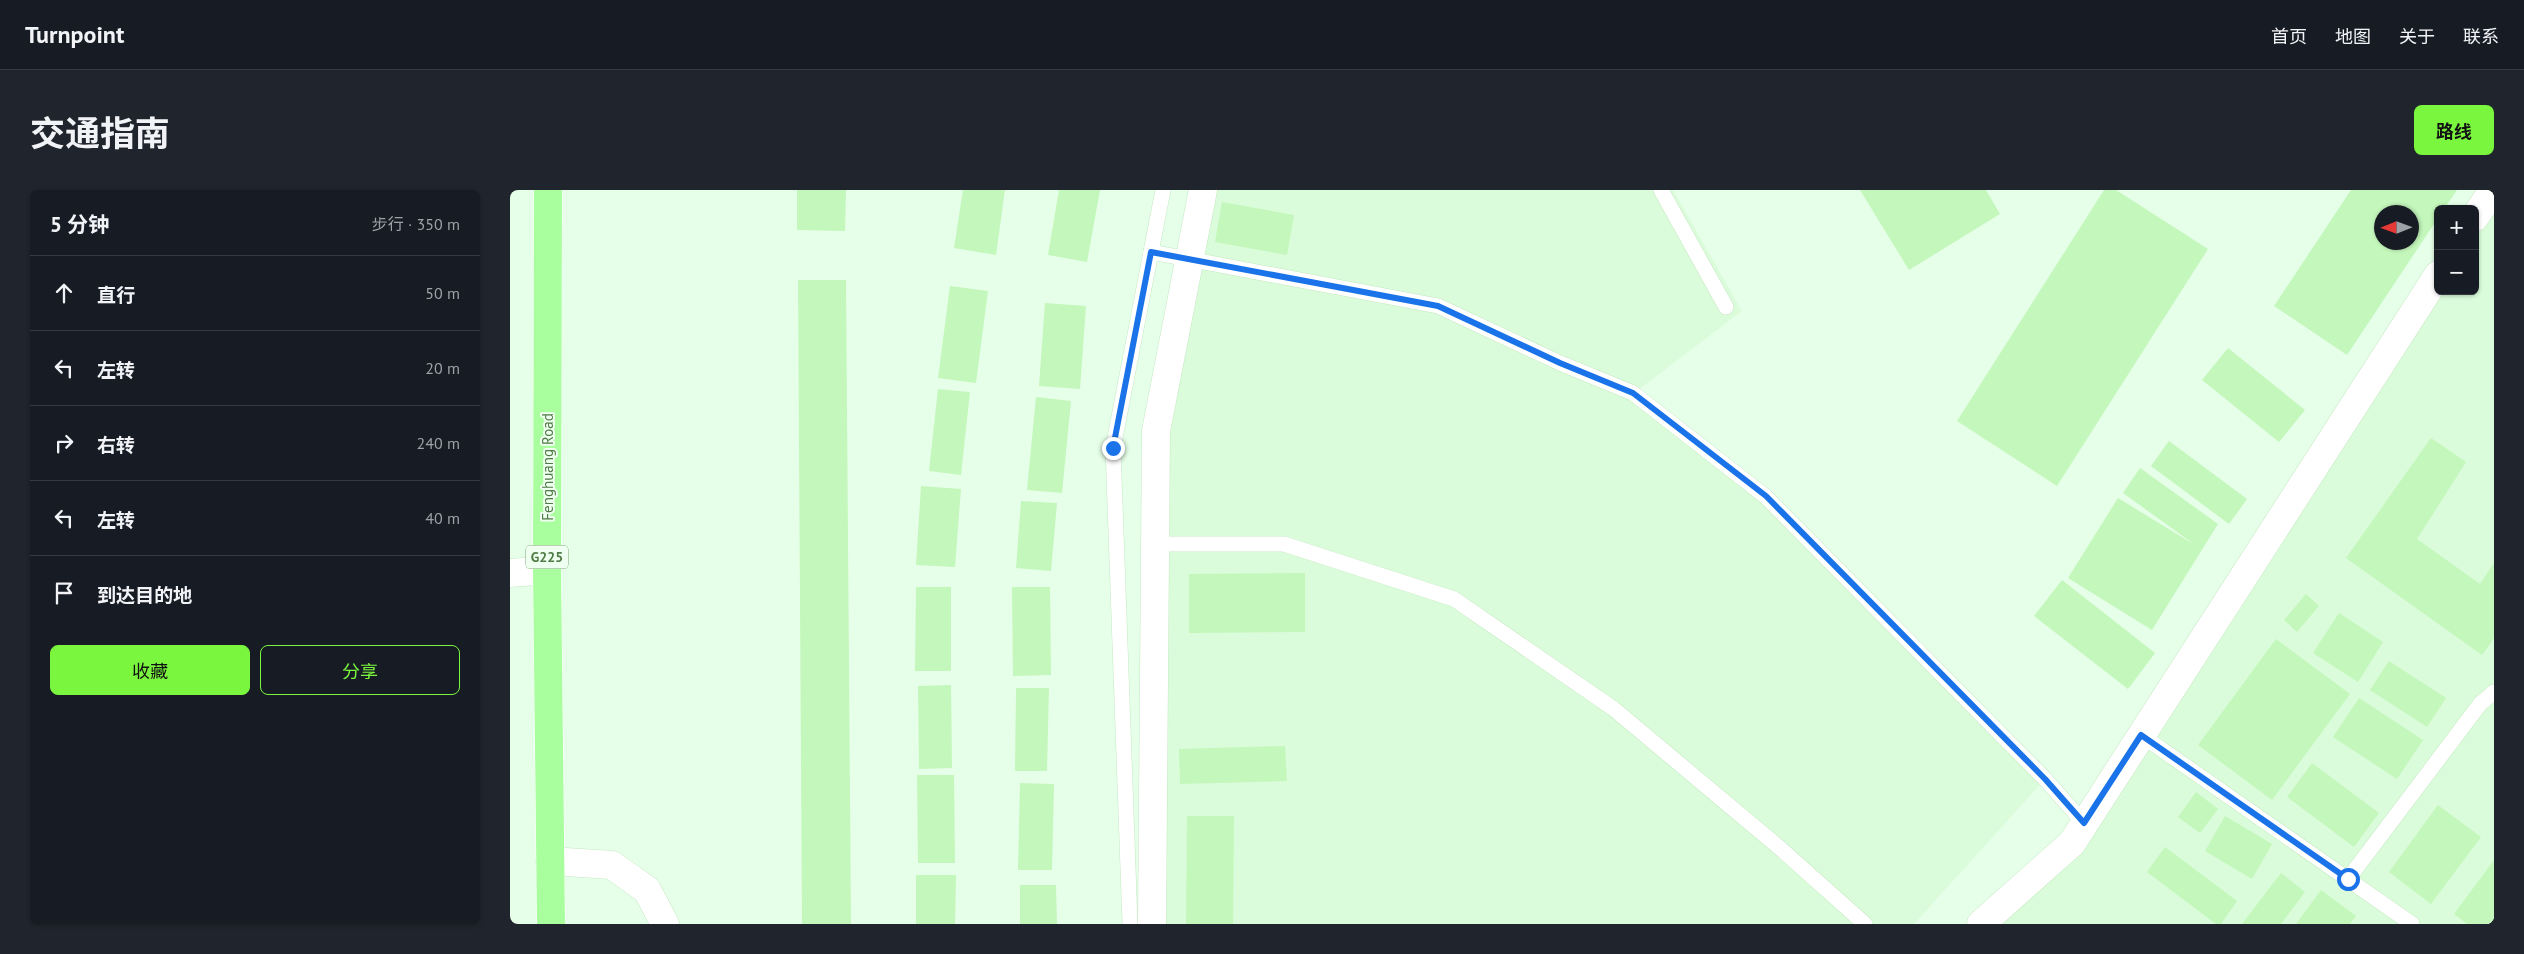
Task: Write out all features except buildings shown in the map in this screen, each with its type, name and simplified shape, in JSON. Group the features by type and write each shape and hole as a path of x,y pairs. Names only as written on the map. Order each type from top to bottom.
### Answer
{"highway":[{"name":"Fenghuang Road","path":"548,190 547,570 551,924"}],"street":[{"path":"1152,924 1156,431 1203,190"},
{"path":"2479,211 2493,190"},
{"path":"1981,924 2072,843 2434,281"},
{"path":"510,573 547,570"},
{"path":"550,861 612,865 646,890 666,924"}],"lane":[{"path":"1130,924 1113,448 1163,190"},
{"path":"1661,190 1726,307"},
{"path":"1151,252 1438,306 1560,363 1633,393 1766,496 2045,779 2084,823"},
{"path":"1156,544 1284,544 1454,598 1614,709 1781,849 1864,924"},
{"path":"2348,879 2480,704 2494,692"},
{"path":"2141,735 2412,924"}],"shaded area":[{"path":"1203,190 1673,190 1742,311 1634,393 1765,496 2045,779 1914,924 1152,924 1156,431"},
{"path":"2494,204 2494,924 1979,924 2072,843 2435,295 2479,295 2479,214"}],"route":[{"path":"1113,448 1151,252 1438,306 1560,363 1633,393 1766,496 2045,779 2084,823 2141,735 2348,879"}]}
